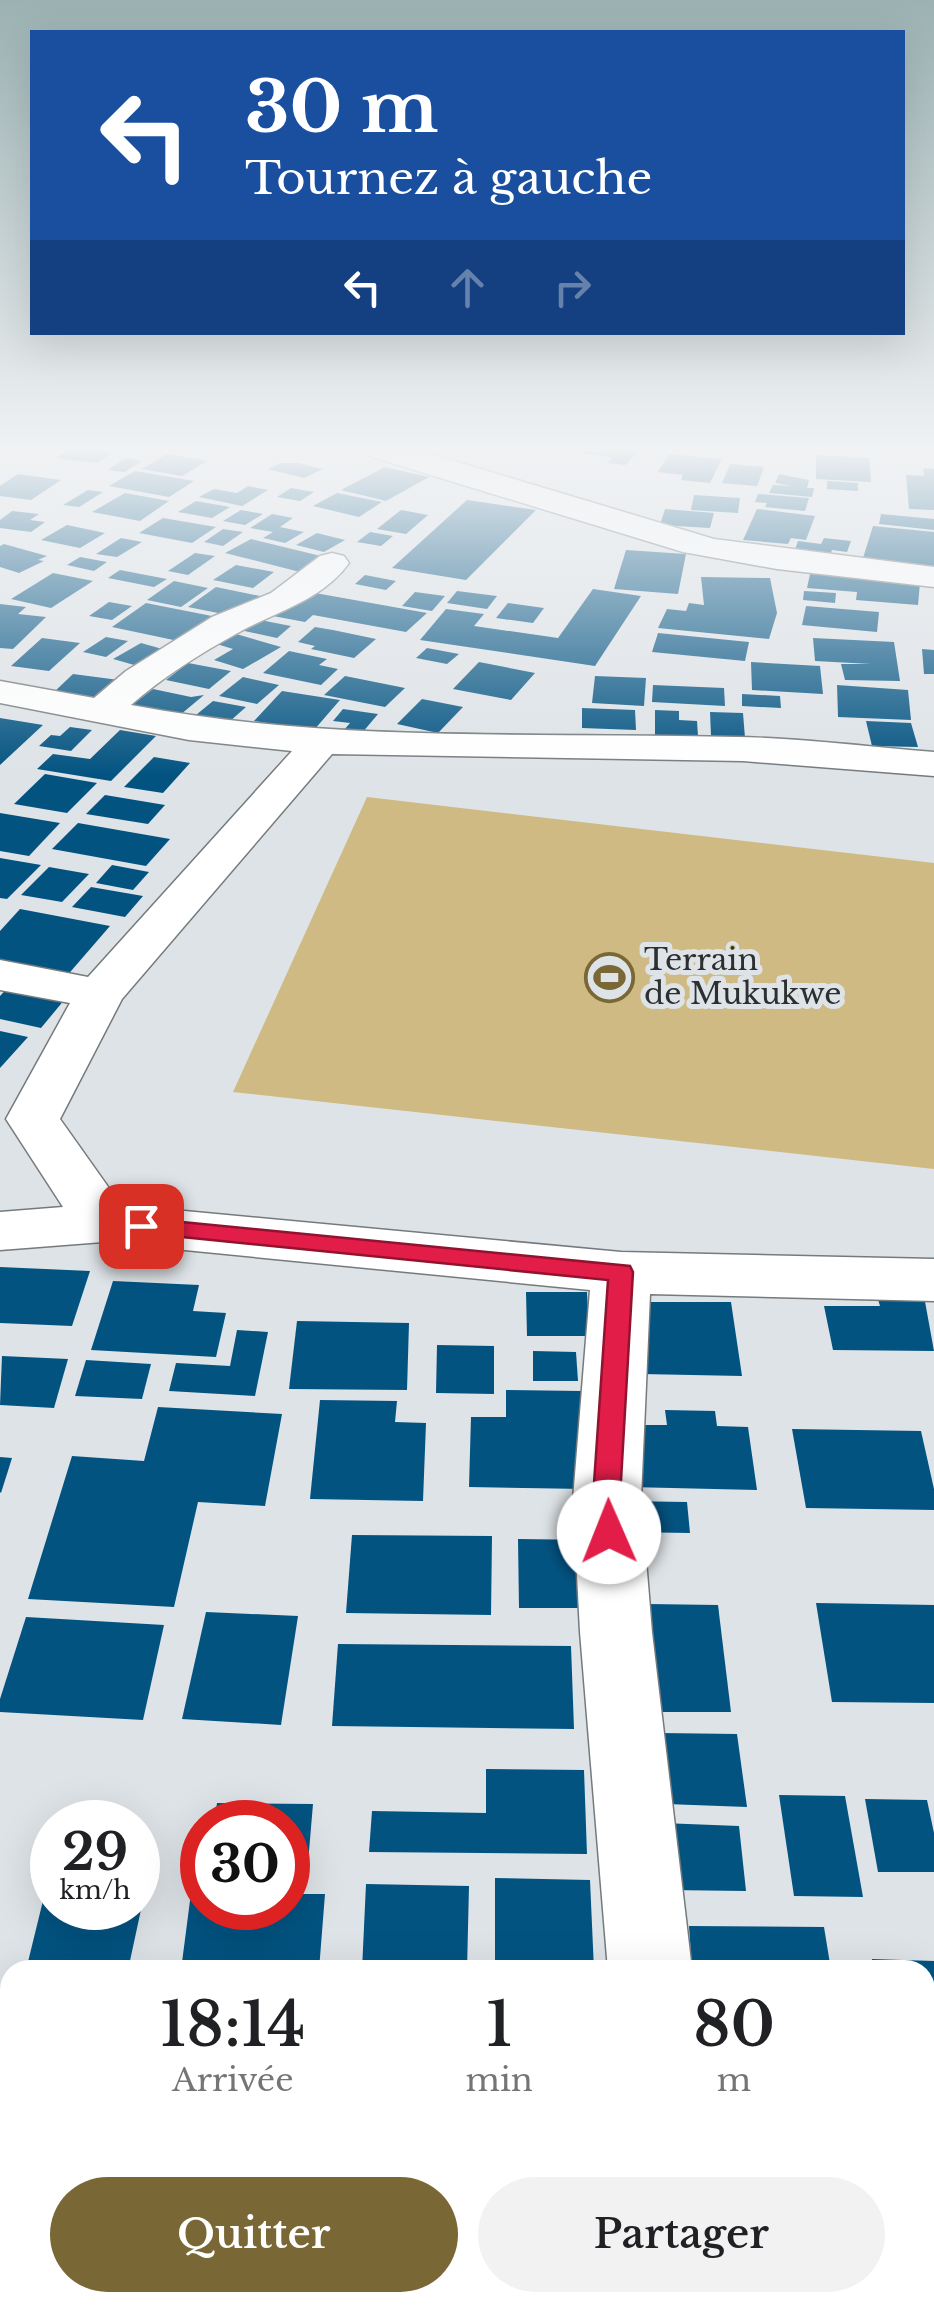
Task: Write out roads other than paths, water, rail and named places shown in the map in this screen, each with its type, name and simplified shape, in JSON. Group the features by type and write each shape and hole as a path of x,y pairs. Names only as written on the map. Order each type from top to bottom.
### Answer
{"street":[{"path":"786,559 934,577"},
{"path":"102,711 139,680 225,626 283,600 332,563"},
{"path":"0,692 189,728 321,742 744,749 934,764"},
{"path":"104,1223 33,1119 100,994 321,742"},
{"path":"0,975 100,994"},
{"path":"0,1231 104,1223 621,1272 934,1280"},
{"path":"621,1272 606,1498 649,1960"}],"place":[{"name":"Terrain de Mukukwe","path":"609,977"}]}
